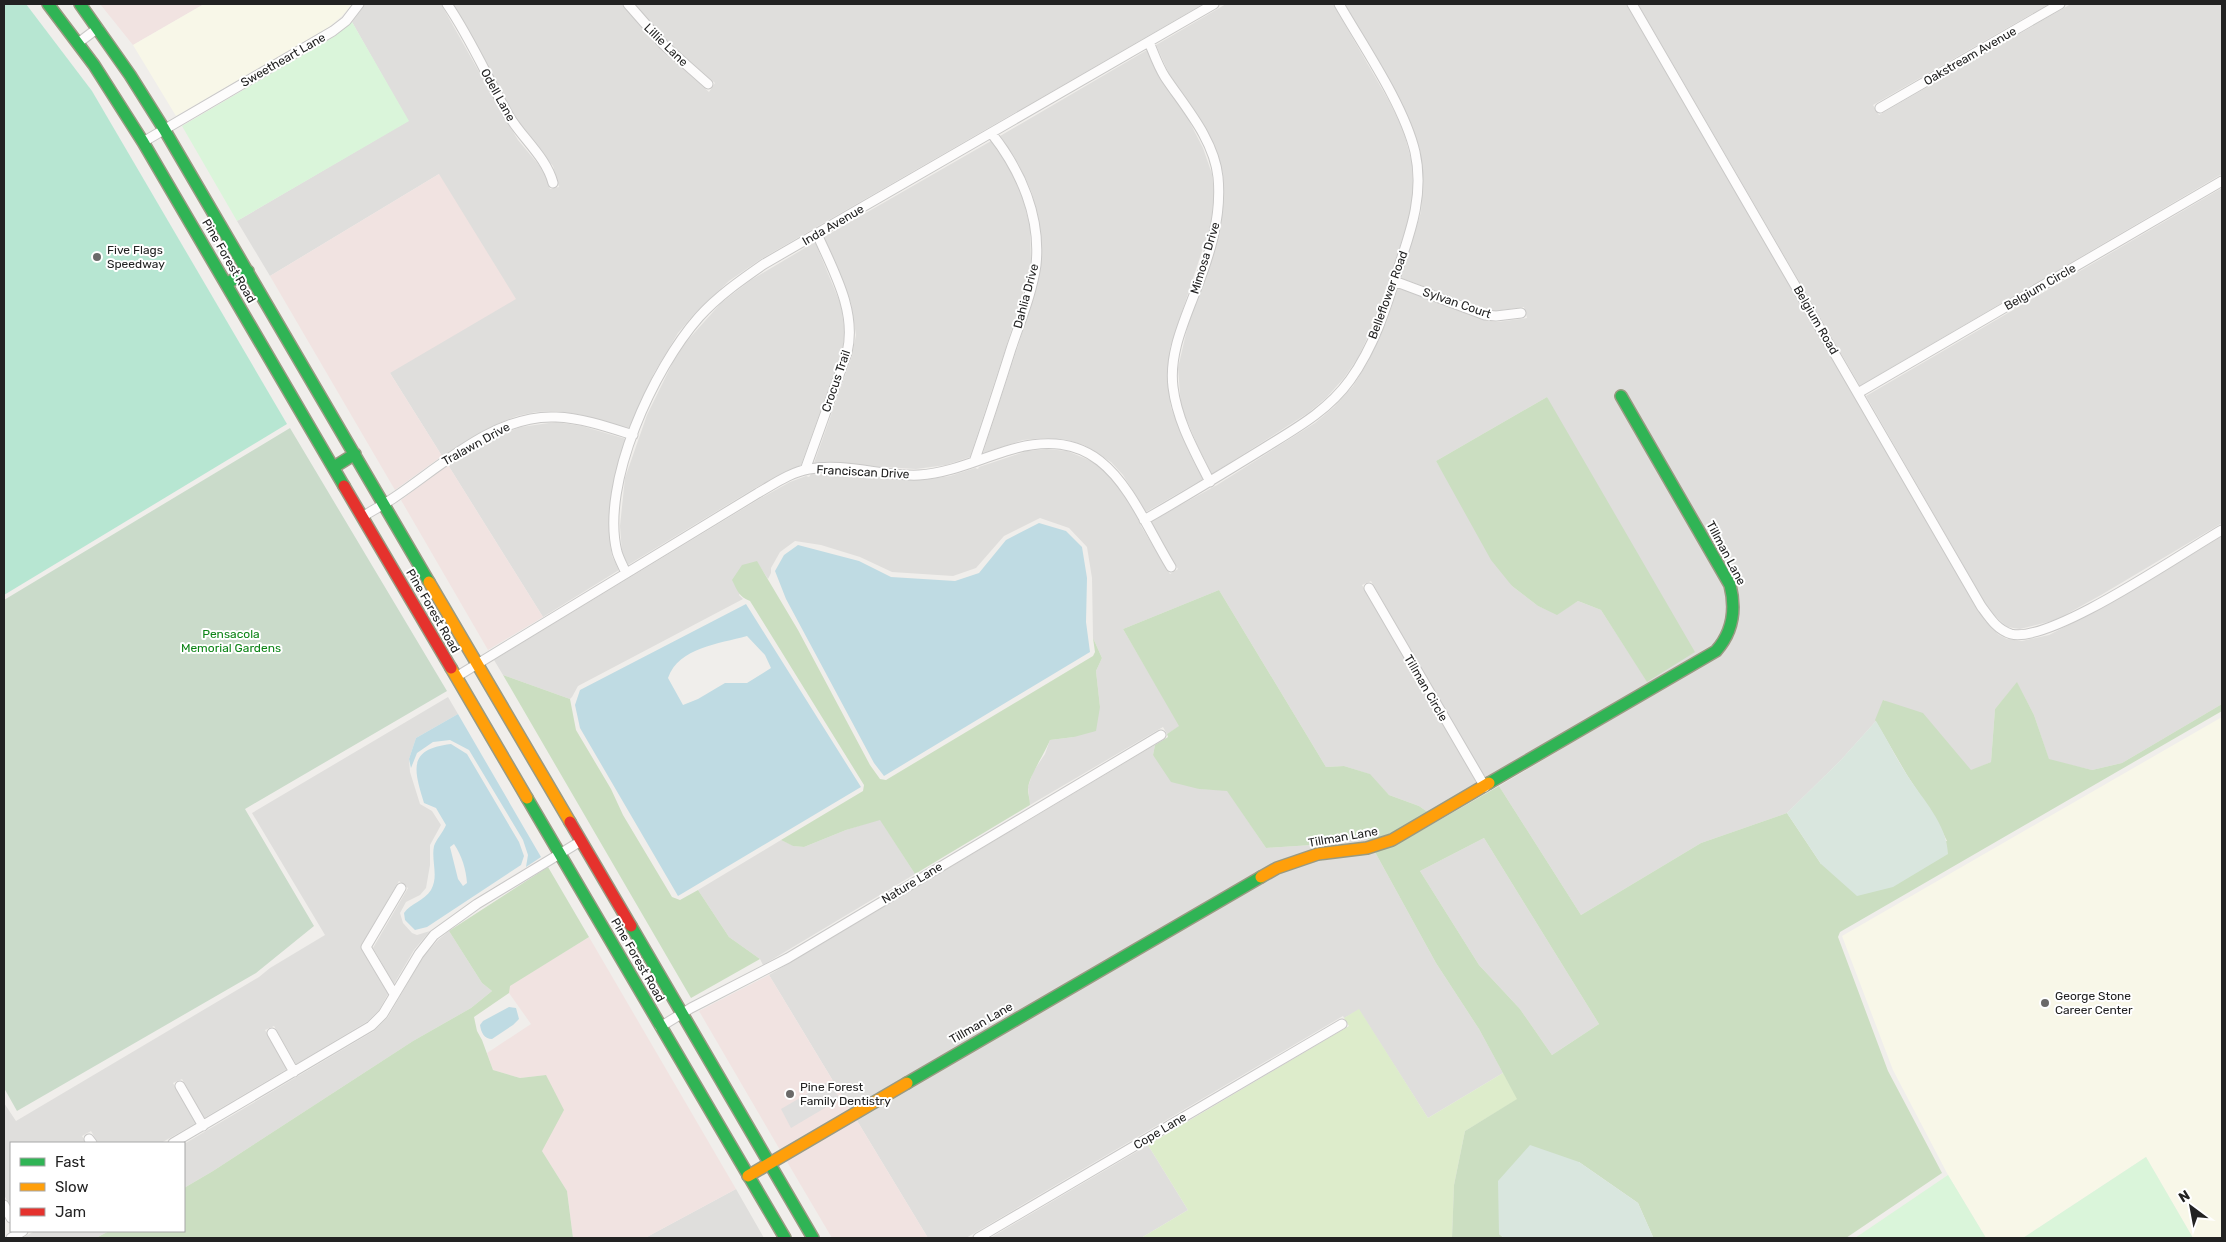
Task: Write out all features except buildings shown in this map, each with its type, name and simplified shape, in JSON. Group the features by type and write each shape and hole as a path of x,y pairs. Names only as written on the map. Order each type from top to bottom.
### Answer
{"main road":[{"name":"Pine Forest Road","path":"48,4 78,43 143,142 785,1238"},
{"name":"Pine Forest Road","path":"80,4 98,28 164,129 813,1238"},
{"path":"226,284 248,271"},
{"name":"Tillman Lane","path":"748,1176 1276,868 1318,854 1367,848 1392,840 1716,651 1724,642 1732,620 1734,601 1730,584 1621,396"},
{"path":"334,467 355,454"}],"street":[{"name":"Sweetheart Lane","path":"143,142 332,31 346,21 359,4"},
{"name":"Odell Lane","path":"447,4 509,116 522,136 549,169 553,183"},
{"name":"Lillie Lane","path":"628,4 664,45 708,84"},
{"name":"Inda Avenue","path":"626,573 617,554 615,509 620,476 633,436 658,376 683,337 718,298 748,275 817,234 1214,4"},
{"name":"Belleflower Road","path":"1144,520 1210,482 1312,418 1340,393 1357,371 1373,340 1416,210 1418,175 1415,151 1394,99 1339,4"},
{"name":"Belgium Road","path":"1632,4 1981,606 2005,632 2020,635 2058,625 2222,530"},
{"name":"Oakstream Avenue","path":"1880,108 2060,4"},
{"path":"78,43 98,28"},
{"name":"Mimosa Drive","path":"1149,42 1165,76 1196,123 1208,147 1218,174 1217,221 1175,350 1172,376 1176,406 1181,420 1210,482"},
{"name":"Dahlia Drive","path":"974,462 1026,303 1036,263 1035,227 1027,194 1014,166 992,134"},
{"name":"Belgium Circle","path":"1858,393 2222,181"},
{"name":"Crocus Trail","path":"806,470 851,333 846,304 817,234"},
{"name":"Sylvan Court","path":"1394,281 1485,315 1496,316 1521,313"},
{"name":"Tralawn Drive","path":"362,516 383,504 465,448 519,421 537,417 556,417 608,427 633,436"},
{"name":"Franciscan Drive","path":"456,676 758,493 788,476 806,470 820,468 917,475 948,470 1025,446 1057,444 1082,450 1102,462 1119,478 1138,506 1171,567"},
{"name":"Tillman Circle","path":"1369,588 1485,787"},
{"name":"Nature Lane","path":"660,1027 788,958 1162,734"},
{"path":"175,1142 371,1026 383,1014 419,954 434,936 470,909 581,840"},
{"path":"394,994 366,947 401,888"},
{"name":"Cope Lane","path":"978,1238 1342,1024"},
{"path":"272,1033 294,1072"},
{"path":"180,1086 203,1126"},
{"path":"4,1205 10,1216"}],"shaded area":[{"path":"100,4 204,4 133,45"},
{"path":"204,4 352,4 329,27 176,116 133,45"},
{"path":"365,4 441,4 518,140 544,171 550,189 559,187 553,166 526,133 513,113 453,4 622,4 660,48 709,92 715,83 667,41 634,4 1203,4 761,259 729,281 695,313 678,333 654,373 630,429 582,415 556,411 536,412 517,416 497,424 442,456 390,373 439,174 270,276 237,221 408,121 352,22"},
{"path":"1226,4 1333,4 1403,129 1412,163 1413,187 1411,208 1405,231 1376,318 1359,356 1344,378 1326,398 1308,413 1212,474 1198,447 1181,406 1178,368 1188,325 1221,228 1224,195 1223,173 1213,145 1201,121 1169,74 1156,45"},
{"path":"1345,4 1626,4 1985,621 1999,635 2007,639 2022,641 2049,635 2107,605 2222,536 2222,704 2122,763 2092,770 2049,760 2034,715 2017,683 1995,709 1991,762 1971,771 1951,749 1884,700 1876,721 1840,761 1787,813 1701,843 1581,915 1499,786 1719,656 1739,612 1634,408 1622,389 1614,394 1725,586 1728,596 1727,617 1717,642 1486,780 1371,581 1362,585 1478,785 1429,813 1419,806 1389,795 1369,774 1344,766 1326,767 1219,590 1123,629 1180,726 1167,734 1163,727 1030,805 1028,787 1033,772 1045,754 1050,740 1074,737 1100,707 1096,671 1102,658 1093,638 1092,578 1087,547 1069,528 1040,518 1004,536 976,568 953,576 892,572 860,557 821,545 795,541 780,552 771,568 768,579 757,562 739,595 743,599 578,686 570,699 503,675 494,660 761,498 790,482 806,476 809,477 811,474 905,480 930,479 950,476 975,468 978,469 979,467 1027,451 1047,449 1067,451 1094,462 1115,481 1134,508 1141,526 1170,574 1178,569 1150,522 1217,485 1315,423 1334,407 1353,386 1368,362 1386,323 1398,288 1485,320 1497,322 1527,318 1524,307 1495,311 1486,309 1401,278 1421,212 1423,176 1420,150 1412,126 1398,97","holes":["1547,397 1647,681 1601,610 1578,601 1557,614 1538,606 1512,586 1436,461"]},
{"path":"1638,4 2049,4 1873,105 1879,115 2071,4 2222,4 2222,174 1860,386"},
{"path":"1147,50 1161,79 1183,109 1203,148 1212,174 1214,194 1211,224 1170,348 1167,375 1171,408 1188,450 1203,479 1146,512 1123,475 1111,462 1084,445 1068,440 1045,438 1023,440 983,453 1031,306 1041,264 1040,227 1032,193 1018,163 1000,136"},
{"path":"991,141 1009,168 1022,195 1030,227 1031,262 1021,301 970,457 946,465 916,469 814,463 852,356 856,335 851,303 824,237"},
{"path":"439,174 516,299 390,373 442,456 395,490 270,276"},
{"path":"2222,188 2222,523 2056,620 2020,629 2007,627 1993,614 1985,603 1866,396"},
{"path":"815,242 841,305 845,333 842,351 801,465 755,488 628,565 622,552 620,526 625,478 647,415 673,362 687,341 721,303 751,280"},
{"path":"556,422 582,426 626,439 615,474 610,508 610,543 612,556 619,570 543,617 448,465 502,434 521,427"},
{"path":"448,465 543,617 488,650 401,500"},
{"path":"448,697 458,714 416,738 409,759 410,772 420,804 432,811 441,825 430,845 430,865 426,888 420,895 406,902 400,913 403,923 412,933 417,935 430,931 414,950 394,984 373,948 408,888 399,881 362,944 362,950 388,994 379,1010 368,1021 296,1064 274,1026 265,1030 287,1069 204,1118 182,1079 173,1083 196,1123 163,1142 97,1142 91,1131 82,1136 85,1142 10,1142 10,1206 4,1195 4,1103 16,1121 259,977 270,968 325,935 252,813"},
{"name":"George Stone Career Center","path":"2222,717 2222,1238 2193,1238 2146,1157 2023,1238 1986,1238 1948,1175 1893,1070 1842,936"},
{"path":"1876,721 1903,769 1939,822 1947,843 1948,854 1893,887 1857,896 1821,864 1787,813 1840,761"},
{"path":"1155,745 1153,755 1199,789 1227,790 1266,848 1327,844 1366,834 1370,841 1316,848 1274,863 850,1109 769,975"},
{"path":"880,819 915,874 763,965 760,959 729,937 698,890 781,840 794,846 804,847"},
{"path":"1484,838 1599,1024 1552,1055 1520,1009 1479,965 1420,871"},
{"path":"1375,852 1436,963 1479,1029 1503,1073 1428,1118 1359,1010 1344,1018 1343,1016 966,1238 928,1238 856,1119 1279,873 1306,863"},
{"path":"449,931 482,983 492,991 471,1008 413,1041 185,1187 185,1143 374,1031 388,1017 423,957"},
{"path":"589,937 736,1189 645,1238 573,1238 567,1191 542,1151 546,1075 520,1078 493,1070 487,1053 531,1024 509,993 509,986"},
{"path":"769,975 850,1109 780,1150 699,1011"},
{"path":"829,1081 840,1099 791,1128 781,1109"},
{"path":"856,1119 928,1238 832,1238 786,1160"},
{"path":"1148,1145 1188,1210 1141,1238 990,1238"},
{"path":"1530,1145 1579,1162 1638,1203 1653,1237 1504,1238 1499,1234 1498,1181"},
{"path":"736,1189 764,1238 645,1238"},
{"path":"33,1232 107,1232 96,1238 22,1238"}],"green space":[{"name":"Five Flags Speedway","path":"4,4 26,4 92,91 287,424 4,595"},
{"path":"352,22 409,121 237,221 182,126 335,36"},
{"path":"1547,397 1695,652 1647,682 1601,610 1578,601 1557,615 1538,606 1512,586 1491,560 1436,461"},
{"name":"Pensacola Memorial Gardens","path":"290,428 447,691 245,809 314,926 256,973 17,1111 4,1088 4,600"},
{"path":"757,561 798,630 870,765 880,779 886,780 1093,656 1095,652 1093,638 1102,658 1096,671 1100,707 1096,731 1074,737 1050,740 1029,784 1030,805 915,874 880,820 846,830 804,847 793,846 781,840 863,791 864,785 750,601 741,595 732,580 742,565"},
{"path":"1219,590 1326,767 1344,766 1370,774 1389,795 1419,806 1429,813 1397,831 1370,841 1366,835 1327,844 1266,848 1227,791 1199,789 1171,782 1153,755 1155,745 1168,737 1167,734 1179,726 1123,629"},
{"path":"503,675 570,699 576,730 611,789 623,815 672,897 680,900 698,890 729,937 760,959 691,998"},
{"path":"2017,682 2034,715 2049,759 2092,770 2122,763 2222,704 2222,711 1840,932 1838,937 1888,1071 1942,1173 1846,1238 1651,1238 1653,1237 1638,1203 1579,1162 1499,1234 1504,1238 1452,1238 1454,1185 1465,1131 1517,1099 1479,1029 1436,963 1375,852 1403,841 1499,786 1581,915 1701,843 1787,813 1821,864 1947,841 1936,819 1907,775 1875,720 1883,700 1923,713 1971,770 1991,762 1995,709","holes":["1484,838 1599,1024 1552,1055 1520,1009 1479,965 1420,871"]},
{"path":"548,867 589,937 510,986 509,993 474,1017 477,1031 493,1070 520,1078 546,1075 564,1110 542,1151 567,1191 573,1238 96,1238 107,1232 185,1232 185,1187 413,1041 471,1008 492,991 482,983 449,931"},
{"path":"1359,1009 1428,1118 1503,1073 1518,1099 1465,1131 1454,1185 1452,1238 1141,1238 1188,1210 1148,1145 1349,1026 1344,1018"},
{"path":"2146,1157 2193,1238 2023,1238"},
{"path":"1948,1175 1986,1238 1855,1238"}],"water":[{"path":"1039,523 1066,531 1082,547 1087,578 1086,622 1090,652 884,776 874,763 786,599 775,571 784,555 798,545 859,561 891,577 955,581 979,573 1006,540"},
{"path":"746,604 861,787 678,896 580,728 575,705 580,690","holes":["747,636 765,655 771,668 747,683 725,683 698,699 683,705 668,678 673,668 690,653 701,648"]},
{"path":"458,714 541,857 526,867 528,855 523,840 469,750 450,740 433,742 417,753 411,768 409,759 416,738"},
{"path":"451,744 467,754 519,842 524,856 521,865 427,927 415,930 405,920 404,913 431,890 435,874 434,846 446,825 436,808 424,803 418,781 417,763 420,756 437,747","holes":["454,844 466,873 467,883 463,886 458,879 450,847"]},
{"path":"509,1007 516,1008 519,1019 492,1039 489,1039 482,1033 480,1025 483,1021"}],"traffic: fast":[{"path":"48,4 94,65 143,142 344,486"},
{"path":"80,4 130,75 164,129 429,582"},
{"path":"226,284 248,271"},
{"path":"1489,783 1716,651 1722,644 1732,620 1733,603 1730,585 1621,396"},
{"path":"334,467 355,454"},
{"path":"527,798 785,1238"},
{"path":"907,1083 1261,877"},
{"path":"631,926 813,1238"}],"traffic: slow":[{"path":"429,582 570,822"},
{"path":"451,668 527,798"},
{"path":"1261,877 1277,868 1318,854 1367,848 1392,840 1489,783"},
{"path":"748,1176 907,1083"}],"traffic: jam":[{"path":"344,486 451,668"},
{"path":"570,822 631,926"}],"place":[{"name":"Five Flags Speedway","path":"97,257"},
{"name":"George Stone Career Center","path":"2045,1003"},
{"name":"Pine Forest Family Dentistry","path":"790,1094"}]}
